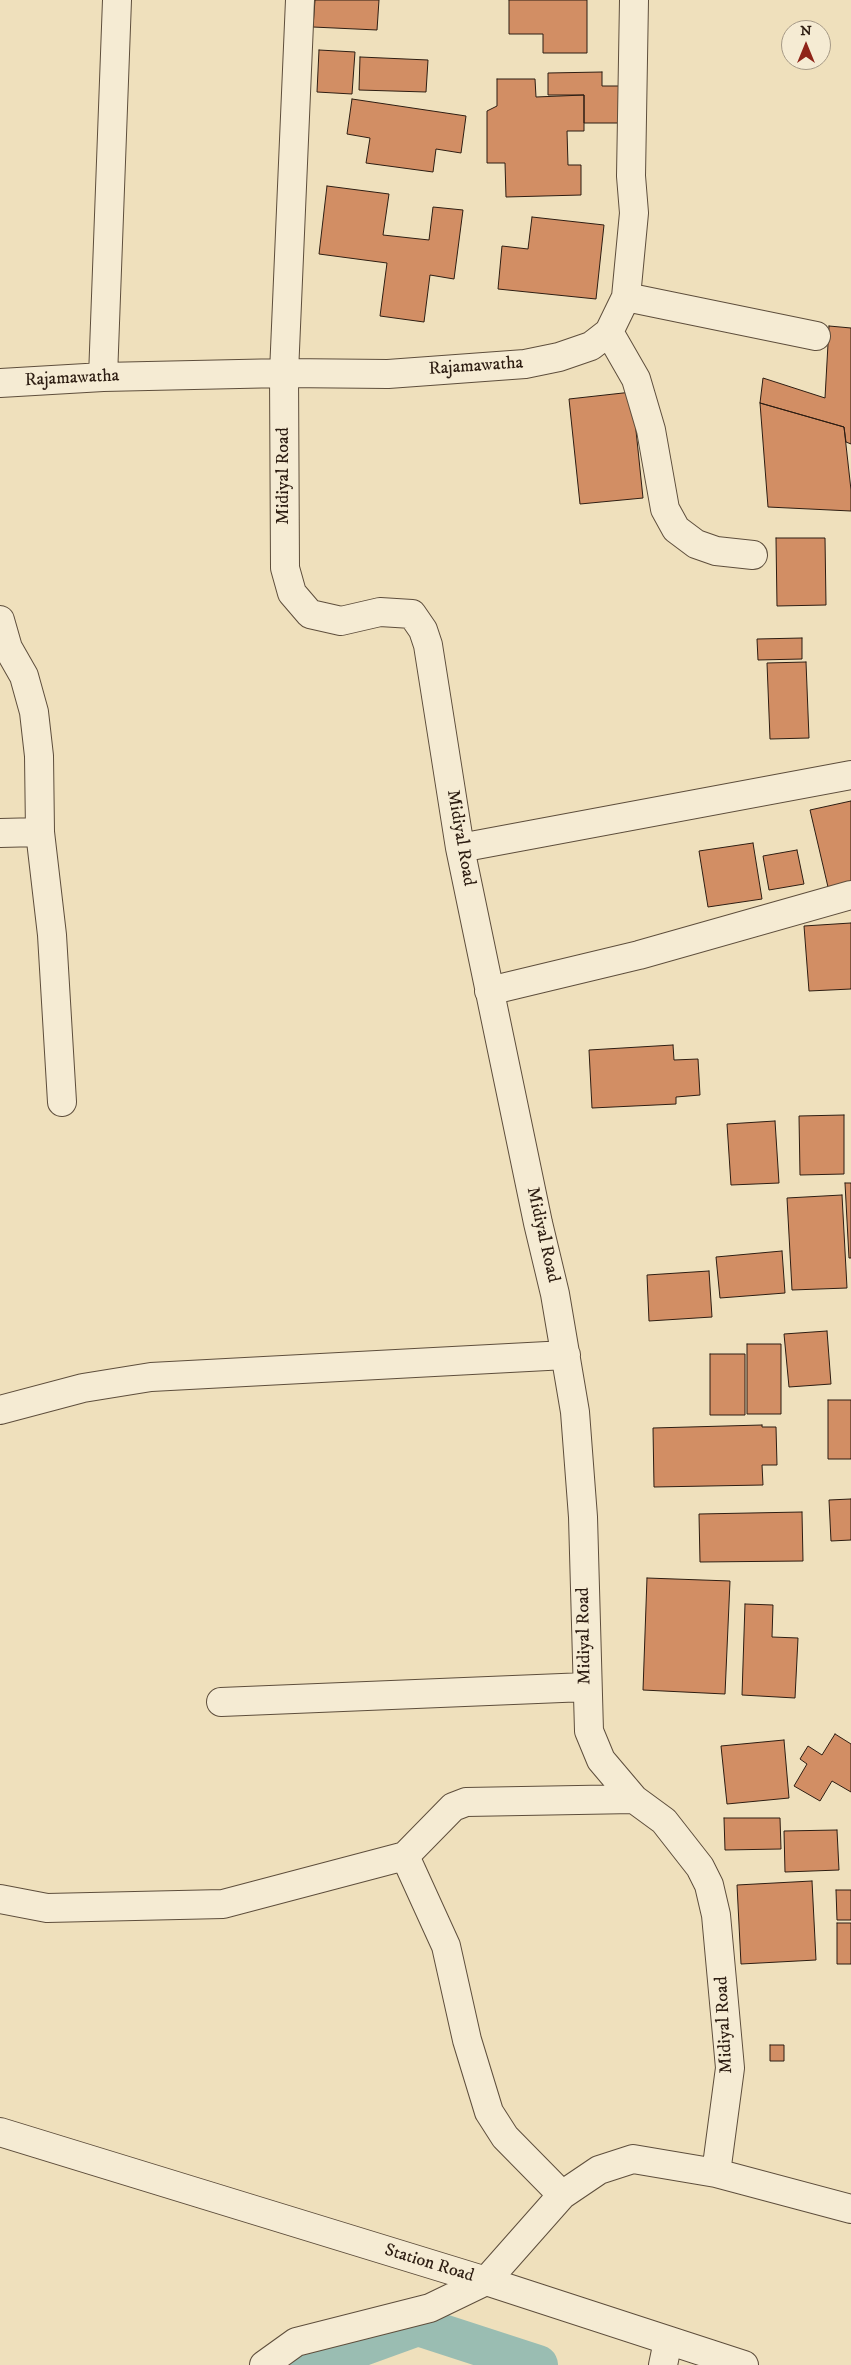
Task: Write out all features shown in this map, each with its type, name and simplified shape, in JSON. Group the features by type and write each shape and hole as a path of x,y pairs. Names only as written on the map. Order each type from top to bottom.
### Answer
{"street":[{"path":"103,377 117,0"},
{"path":"284,373 300,0"},
{"name":"Rajamawatha","path":"0,383 103,377 284,373 388,374 525,364 559,357 590,346 609,332 626,297 634,213 631,176 634,0"},
{"path":"626,297 816,336"},
{"path":"609,332 636,379 651,430 665,509 676,529 696,544 716,551 753,555"},
{"name":"Midiyal Road","path":"284,373 285,568 292,593 310,614 341,621 380,612 412,614 423,630 428,645 460,848 538,1223 556,1294 575,1412 583,1517 586,1687 589,1731 601,1760 634,1799 664,1821 700,1866 709,1885 716,1915 730,2068 716,2173"},
{"path":"0,620 8,648 24,676 34,712 39,756 40,832 52,935 62,1102"},
{"path":"460,848 851,775"},
{"path":"0,833 40,832"},
{"path":"489,991 639,955 851,895"},
{"path":"0,1410 83,1388 151,1377 566,1355"},
{"path":"222,1702 586,1687"},
{"path":"0,1899 47,1908 223,1904 405,1856 453,1807 466,1802 634,1799"},
{"path":"405,1856 446,1946 467,2040 489,2112 505,2137 562,2195"},
{"name":"Station Road","path":"0,2132 486,2281 562,2195 599,2170 632,2159 716,2173 851,2208"},
{"path":"264,2365 430,2308 486,2281 665,2353 744,2365"}],"building":[{"path":"315,0 379,0 377,30 313,27"},
{"path":"509,0 587,0 587,53 543,53 543,34 509,34"},
{"path":"319,50 355,52 352,94 317,92"},
{"path":"360,57 428,60 426,92 359,90"},
{"path":"602,72 602,86 622,86 622,123 584,123 584,95 548,95 548,73"},
{"path":"497,79 535,79 536,97 584,95 584,131 567,131 568,165 581,165 581,195 506,197 505,163 487,163 487,111 497,106"},
{"path":"352,99 466,116 461,153 436,149 433,172 366,163 370,138 347,134"},
{"path":"327,186 389,194 383,235 429,240 433,207 463,210 454,279 430,275 424,322 380,316 387,263 319,254"},
{"path":"532,217 604,225 596,299 498,289 502,246 528,249"},
{"path":"829,326 851,328 851,444 846,442 844,427 760,403 763,378 825,398"},
{"path":"632,392 643,498 580,504 569,399"},
{"path":"760,403 844,427 851,490 851,511 768,507"},
{"path":"776,538 825,538 826,605 777,606"},
{"path":"802,638 802,659 758,660 757,639"},
{"path":"806,662 809,738 770,739 767,663"},
{"path":"851,801 851,882 828,887 810,810"},
{"path":"753,843 762,899 708,907 699,851"},
{"path":"797,850 804,884 769,890 763,856"},
{"path":"851,923 851,989 809,991 804,926"},
{"path":"673,1045 674,1060 698,1059 700,1095 676,1097 676,1104 592,1108 589,1050"},
{"path":"844,1115 844,1174 800,1175 799,1116"},
{"path":"775,1121 779,1183 731,1185 727,1124"},
{"path":"845,1183 851,1183 851,1258 849,1258"},
{"path":"842,1195 847,1288 792,1290 787,1198"},
{"path":"782,1251 785,1293 720,1298 716,1257"},
{"path":"709,1271 712,1317 649,1321 647,1275"},
{"path":"827,1331 831,1384 789,1387 784,1334"},
{"path":"747,1344 781,1344 781,1414 747,1414"},
{"path":"710,1354 745,1354 745,1415 710,1415"},
{"path":"828,1400 851,1400 851,1459 828,1459"},
{"path":"762,1425 762,1427 776,1427 777,1465 762,1465 763,1485 654,1487 653,1428"},
{"path":"851,1499 851,1540 831,1541 829,1500"},
{"path":"802,1512 803,1561 700,1562 699,1514"},
{"path":"647,1578 730,1581 725,1694 643,1690"},
{"path":"745,1604 773,1605 772,1637 798,1638 795,1698 742,1695"},
{"path":"835,1734 851,1744 851,1792 832,1781 820,1801 794,1786 807,1764 800,1759 808,1746 822,1755"},
{"path":"784,1740 789,1798 727,1804 721,1746"},
{"path":"724,1818 780,1818 781,1849 725,1850"},
{"path":"837,1830 839,1870 785,1872 784,1831"},
{"path":"812,1881 816,1960 741,1964 737,1885"},
{"path":"836,1890 851,1890 851,1920 837,1920"},
{"path":"837,1923 851,1923 851,1964 837,1964"},
{"path":"770,2045 784,2045 784,2061 770,2061"}],"waterway":[{"path":"310,2365 418,2326 538,2365"}]}
